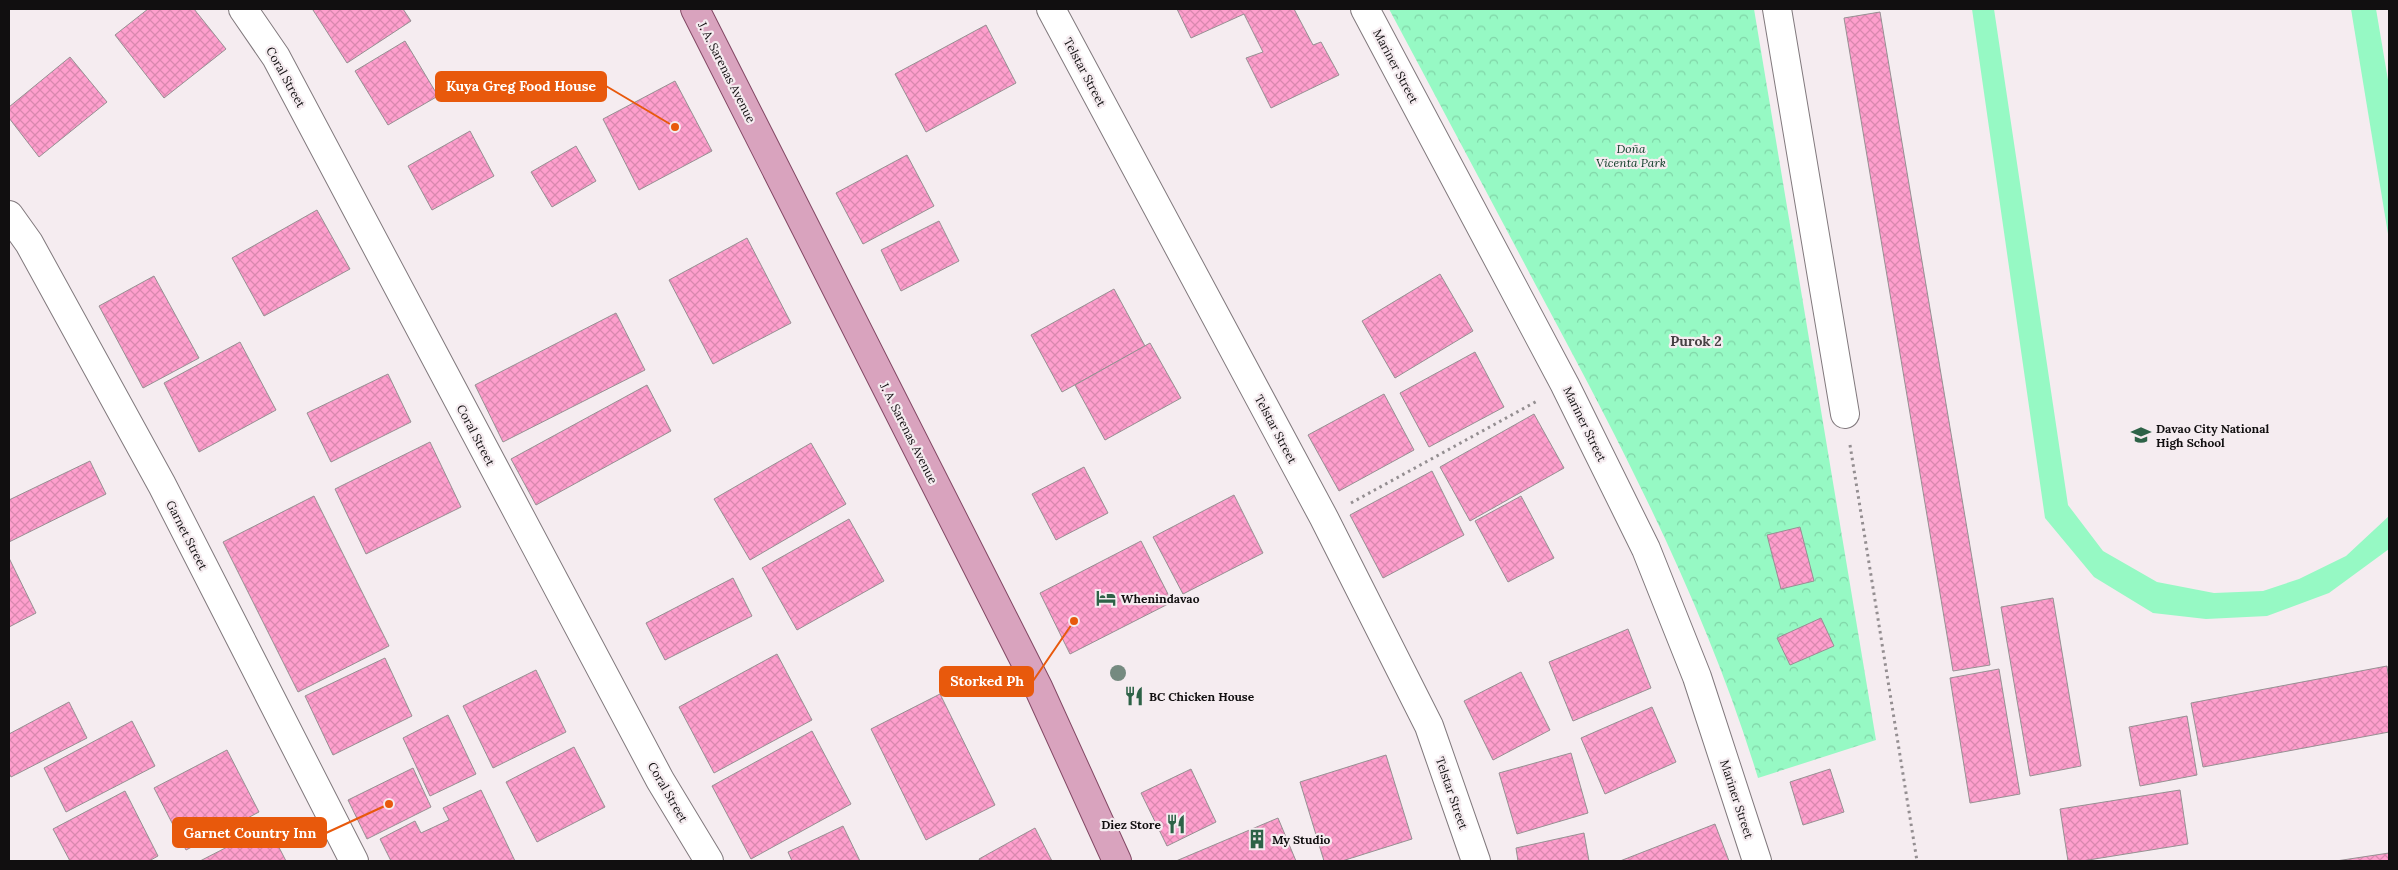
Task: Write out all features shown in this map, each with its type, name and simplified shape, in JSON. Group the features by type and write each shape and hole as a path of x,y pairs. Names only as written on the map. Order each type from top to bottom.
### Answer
{"main road":[{"name":"J. A. Sarenas Avenue","path":"696,9 1038,688 1117,861"}],"street":[{"name":"Coral Street","path":"244,9 276,57 660,780 709,861"},
{"name":"Telstar Street","path":"1051,9 1324,518 1429,726 1476,861"},
{"name":"Mariner Street","path":"1365,9 1566,385 1646,549 1697,677 1757,861"},
{"path":"1776,9 1845,414"},
{"name":"Garnet Street","path":"9,215 29,243 162,485 354,861"}],"path":[{"path":"1324,518 1566,385"},
{"path":"1845,414 1917,861"}],"green space":[{"name":"Doña Vicenta Park","path":"1389,9 1754,9 1876,740 1758,778 1715,656 1665,538 1608,422"},
{"path":"1972,9 1994,9 2068,505 2103,551 2157,582 2214,593 2263,591 2299,579 2346,556 2389,516 2389,549 2329,593 2267,616 2206,619 2153,613 2094,577 2045,518"},
{"path":"2351,9 2376,9 2389,86 2389,240"}],"building":[{"path":"148,9 194,9 226,49 164,98 115,35"},
{"path":"403,9 411,21 347,63 313,10"},
{"path":"1177,9 1294,9 1313,45 1321,42 1339,75 1271,108 1246,58 1263,52 1244,14 1191,38"},
{"path":"1880,12 1990,665 1953,671 1844,18"},
{"path":"986,25 1016,83 926,132 895,74"},
{"path":"405,41 438,96 388,125 355,71"},
{"path":"70,57 107,102 39,157 9,118 9,107"},
{"path":"675,81 712,151 639,190 603,119"},
{"path":"470,131 494,176 432,210 408,166"},
{"path":"576,146 596,181 552,207 531,172"},
{"path":"907,155 934,206 863,244 836,193"},
{"path":"317,210 350,269 264,316 232,258"},
{"path":"939,221 959,261 901,291 881,250"},
{"path":"747,238 791,323 713,364 669,280"},
{"path":"1440,274 1473,331 1395,378 1362,321"},
{"path":"154,276 199,358 143,388 99,306"},
{"path":"1114,289 1145,346 1062,392 1031,335"},
{"path":"616,313 645,370 503,442 475,385"},
{"path":"240,342 276,410 199,452 164,383"},
{"path":"1150,343 1181,398 1105,440 1075,385"},
{"path":"1475,352 1504,407 1429,447 1400,393"},
{"path":"388,374 411,422 331,462 307,413"},
{"path":"647,385 671,431 536,505 511,459"},
{"path":"1384,394 1414,450 1339,491 1308,435"},
{"path":"1534,414 1564,468 1470,521 1440,467"},
{"path":"430,442 461,507 366,554 335,489"},
{"path":"811,443 846,504 750,560 714,499"},
{"path":"90,461 106,494 9,542 9,500"},
{"path":"1084,467 1108,513 1056,540 1032,494"},
{"path":"1432,471 1464,535 1383,578 1350,515"},
{"path":"1234,495 1263,553 1183,594 1153,537"},
{"path":"314,496 389,646 298,692 223,542"},
{"path":"1521,496 1554,558 1508,582 1475,521"},
{"path":"849,519 884,581 797,630 762,568"},
{"path":"1800,527 1814,581 1781,589 1767,535"},
{"name":"Whenindavao","path":"1141,541 1172,602 1070,654 1040,593"},
{"path":"9,558 36,613 9,627"},
{"path":"733,578 752,616 665,660 646,623"},
{"path":"2053,598 2081,766 2030,776 2001,607"},
{"path":"1821,618 1834,646 1790,665 1777,638"},
{"path":"1628,629 1651,688 1573,721 1549,662"},
{"path":"777,654 812,720 714,773 679,707"},
{"path":"385,658 412,716 333,755 305,696"},
{"path":"2387,666 2389,681 2389,732 2203,767 2191,703"},
{"path":"1999,669 2020,794 1970,803 1950,678"},
{"path":"536,670 566,732 493,768 463,706"},
{"path":"1521,672 1550,730 1493,760 1464,701"},
{"path":"940,694 995,805 926,840 871,729"},
{"path":"69,702 87,738 11,777 9,773 9,734"},
{"path":"1652,707 1676,762 1605,794 1581,738"},
{"path":"448,715 476,774 430,796 403,738"},
{"path":"2187,716 2197,775 2140,786 2129,727"},
{"path":"132,721 155,766 66,812 44,768"},
{"path":"812,731 851,804 751,859 712,786"},
{"path":"574,747 605,807 537,842 506,782"},
{"path":"227,750 259,812 186,850 154,788"},
{"path":"1571,753 1588,813 1517,834 1499,773"},
{"path":"1386,755 1412,839 1342,861 1324,861 1300,782"},
{"path":"413,768 431,807 367,839 348,800"},
{"path":"1191,769 1216,822 1167,846 1141,793"},
{"path":"1830,769 1844,812 1803,825 1790,782"},
{"path":"481,790 515,861 391,861 380,839 415,821 421,833 449,820 443,808"},
{"path":"2180,790 2188,844 2082,861 2068,861 2060,809"},
{"path":"125,791 158,856 149,861 70,861 53,829"},
{"name":"My Studio","path":"1278,818 1296,861 1176,861"},
{"path":"1715,824 1729,861 1620,861"},
{"path":"268,826 286,861 200,861"},
{"path":"843,826 860,861 792,861 788,852"},
{"path":"1035,828 1052,861 980,861 979,859"},
{"path":"1584,833 1589,861 1518,861 1516,848"},
{"path":"2389,853 2389,861 2336,861"}],"place":[{"name":"Kuya Greg Food House","path":"675,127"},
{"name":"Davao City National High School","path":"2141,435"},
{"name":"Whenindavao","path":"1106,598"},
{"name":"Storked Ph","path":"1074,621"},
{"name":"BC Chicken House","path":"1134,696"},
{"name":"Garnet Country Inn","path":"389,804"},
{"name":"Diez Store","path":"1176,824"},
{"name":"My Studio","path":"1257,839"}],"district":[{"name":"Purok 2","path":"1696,341"}]}
